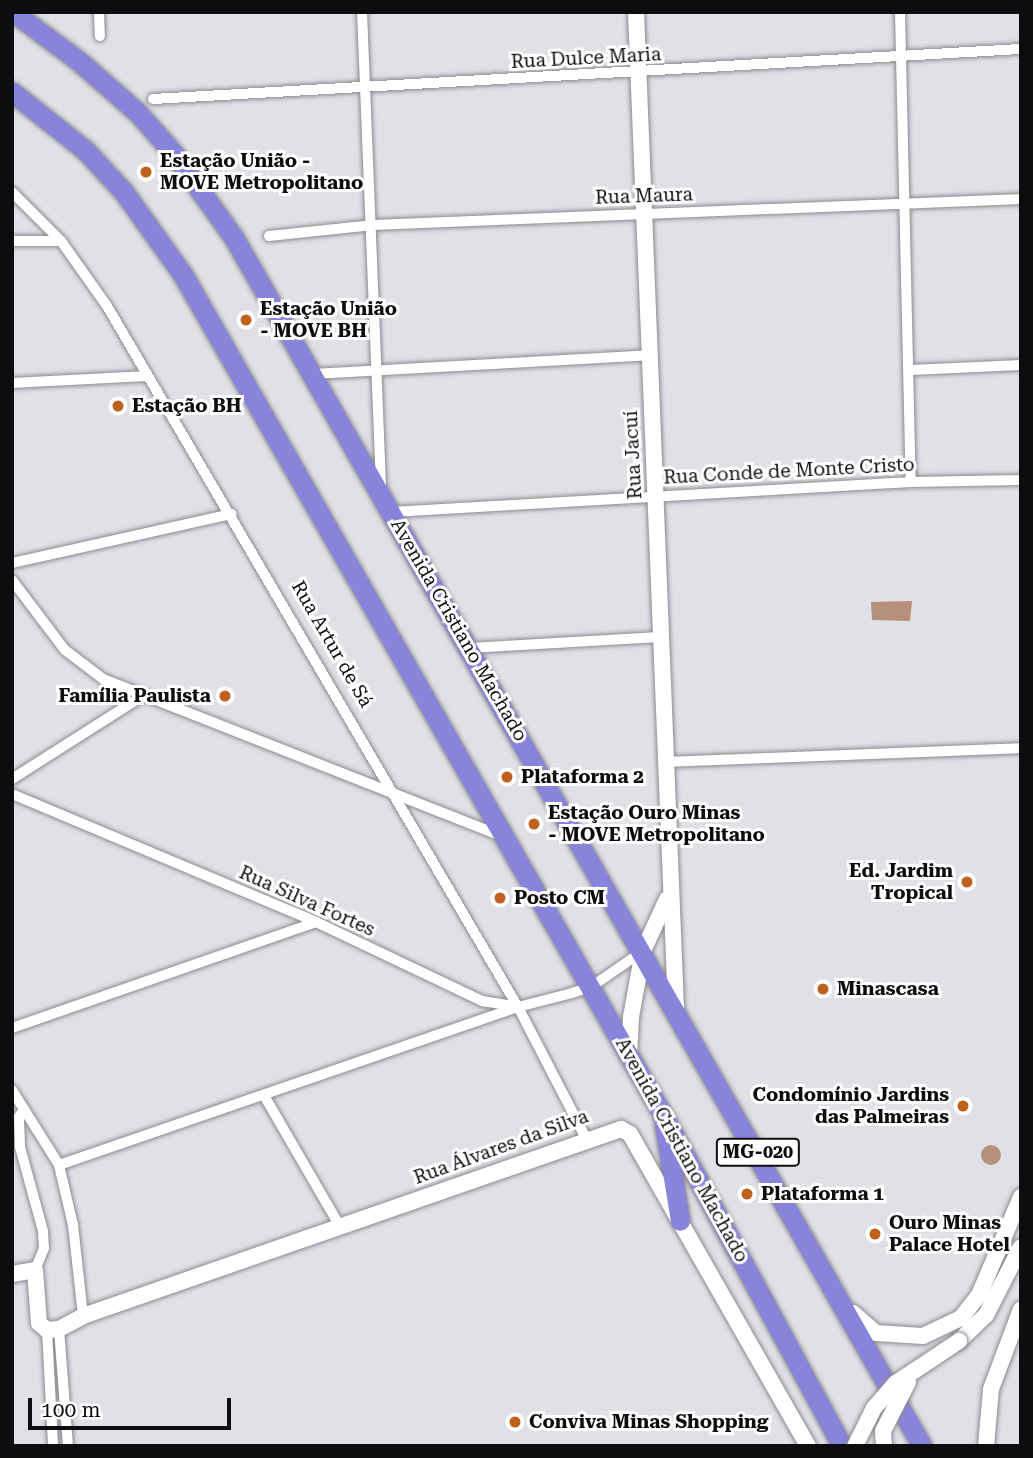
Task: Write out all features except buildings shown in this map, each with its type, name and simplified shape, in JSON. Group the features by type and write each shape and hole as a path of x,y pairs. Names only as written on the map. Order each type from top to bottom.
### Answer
{"highway":[{"name":"Avenida Cristiano Machado","path":"13,12 80,62 138,113 174,154 234,238 676,1008 922,1446"},
{"name":"Avenida Cristiano Machado","path":"12,92 100,166 183,275 591,987 842,1446"},
{"path":"663,1115 680,1221"}],"main road":[{"name":"Rua Jacuí","path":"636,12 656,496 668,897 676,1008"},
{"name":"Rua Jacuí","path":"629,1057 631,1017 643,951 668,897"},
{"name":"Rua Álvares da Silva","path":"53,1330 83,1316 341,1228 586,1138 621,1129 630,1134 808,1446"},
{"path":"840,1296 864,1326 876,1333 923,1336 947,1326 961,1318 979,1295 1021,1197"},
{"path":"884,1446 883,1431 901,1388 959,1341 997,1298 1021,1247"},
{"path":"12,1274 35,1270 39,1323 53,1330"},
{"path":"986,1446 991,1389 1021,1309"},
{"path":"855,1446 874,1408 896,1383 959,1341"}],"street":[{"path":"99,12 100,36"},
{"path":"362,12 373,225 381,494"},
{"path":"900,12 911,370 911,482"},
{"name":"Rua Dulce Maria","path":"153,99 364,85 639,74 1021,49"},
{"name":"Rua Artur de Sá","path":"12,192 61,241 107,306 232,514 518,1007 586,1138"},
{"name":"Rua Maura","path":"269,236 373,225 1021,199"},
{"path":"12,241 61,241"},
{"path":"313,374 649,355"},
{"path":"911,370 1021,365"},
{"path":"12,383 147,376"},
{"name":"Rua Conde de Monte Cristo","path":"391,512 911,482 1021,480"},
{"path":"12,564 232,514"},
{"path":"12,580 65,650 103,679 505,836"},
{"path":"470,648 659,637"},
{"path":"12,779 144,695"},
{"path":"663,762 1021,748"},
{"name":"Rua Silva Fortes","path":"12,794 316,922 482,1000 518,1007 591,987"},
{"path":"12,1028 316,922"},
{"path":"591,987 643,951"},
{"path":"59,1165 265,1097 518,1007"},
{"path":"12,1090 59,1165 73,1225 83,1316"},
{"path":"265,1097 341,1228"},
{"path":"24,1109 19,1117 19,1147 43,1231 44,1248 35,1270"},
{"path":"53,1330 53,1446"},
{"path":"53,1330 68,1446"}],"shaded area":[{"path":"912,601 910,621 872,620 871,602"},
{"path":"991,1145 998,1148 1001,1155 998,1162 991,1165 984,1162 981,1155 984,1148"}],"place":[{"name":"Estação União - MOVE Metropolitano","path":"146,172"},
{"name":"Estação União - MOVE BH","path":"246,320"},
{"name":"Estação BH","path":"118,406"},
{"name":"Família Paulista","path":"225,696"},
{"name":"Plataforma 2","path":"507,777"},
{"name":"Estação Ouro Minas - MOVE Metropolitano","path":"534,824"},
{"name":"Ed. Jardim Tropical","path":"967,882"},
{"name":"Posto CM","path":"500,898"},
{"name":"Minascasa","path":"823,989"},
{"name":"Condomínio Jardins das Palmeiras","path":"963,1106"},
{"name":"Plataforma 1","path":"747,1194"},
{"name":"Ouro Minas Palace Hotel","path":"875,1234"},
{"name":"Conviva Minas Shopping","path":"515,1422"}]}
